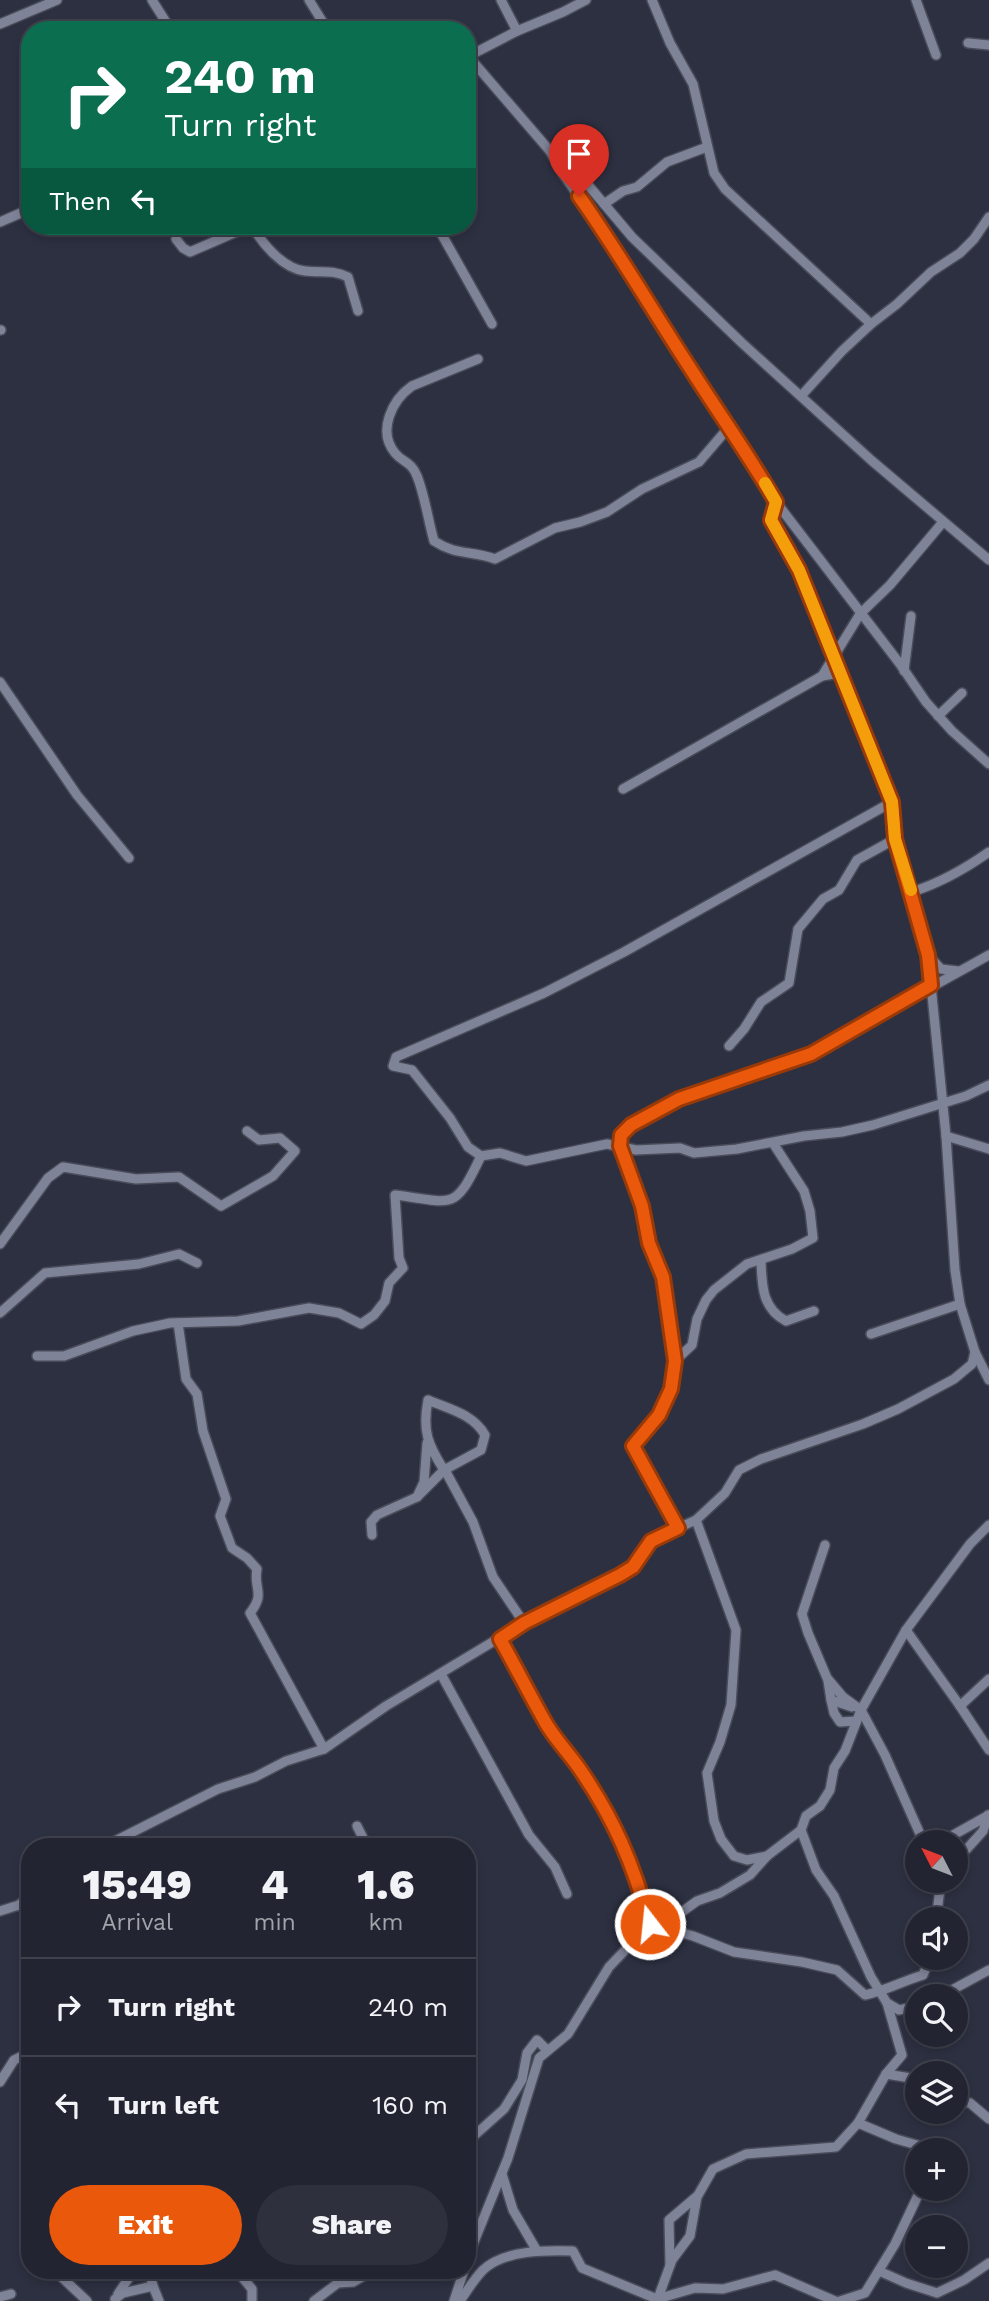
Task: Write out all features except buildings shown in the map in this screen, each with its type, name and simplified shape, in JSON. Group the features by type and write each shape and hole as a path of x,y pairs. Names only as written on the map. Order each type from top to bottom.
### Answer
{"street":[{"path":"0,24 57,0"},
{"path":"152,0 165,21"},
{"path":"309,0 322,21"},
{"path":"501,0 517,31"},
{"path":"476,53 586,0"},
{"path":"652,0 670,43 693,84 714,173 725,189 871,324"},
{"path":"916,0 936,55"},
{"path":"968,43 989,45"},
{"path":"476,66 550,151 776,502 938,716 989,764"},
{"path":"604,204 623,191 637,187 667,162 707,147"},
{"path":"550,151 562,156 632,237 801,396 989,560"},
{"path":"0,222 21,213"},
{"path":"801,396 871,324 897,304 930,272 960,253 974,239 989,217"},
{"path":"176,239 190,252 230,235"},
{"path":"257,235 294,268 306,271 335,271 348,278 358,311"},
{"path":"442,235 492,324"},
{"path":"478,359 403,392 394,404 388,422 390,446 397,456 410,463 418,478 434,541 448,550 460,553 477,552 495,559 555,528 607,512 642,489 699,462 729,427"},
{"path":"776,502 771,520 799,570 892,802 895,839 928,955 960,1304 975,1352 987,1367 989,1380"},
{"path":"821,676 860,614 890,585 943,522"},
{"path":"904,671 911,616"},
{"path":"623,789 821,676 841,673"},
{"path":"0,682 77,795 129,858"},
{"path":"938,716 962,693"},
{"path":"892,802 544,993 396,1056 393,1066 412,1070 450,1118 468,1147 481,1156 500,1153 526,1161 607,1144 636,1150 680,1149 694,1153 842,1132 902,1118 989,1086"},
{"path":"729,1046 744,1029 761,1002 789,983 798,929 823,899 839,890 857,860 895,839"},
{"path":"912,892 965,869 989,852"},
{"path":"928,955 941,969 960,971"},
{"path":"678,1528 633,1446 659,1415 671,1389 675,1361 663,1277 649,1243 642,1206 620,1146 621,1135 663,1107 738,1077 811,1054 989,955"},
{"path":"0,1244 48,1178 64,1167 136,1179 180,1177 221,1206 273,1176 295,1152 280,1138 259,1140 247,1131"},
{"path":"946,1136 989,1149"},
{"path":"675,1361 692,1345 697,1319 710,1294 747,1264 792,1249 813,1238 810,1211 804,1191 773,1143"},
{"path":"37,1356 64,1356 134,1331 178,1323 238,1321 309,1308 339,1313 361,1324 374,1315 385,1301 389,1283 403,1268 399,1258 395,1195 443,1202 455,1199 468,1182 481,1156"},
{"path":"0,1313 45,1273 139,1264 180,1254 197,1263"},
{"path":"761,1261 766,1302 775,1315 786,1321 814,1311"},
{"path":"871,1334 960,1304"},
{"path":"178,1323 186,1378 197,1394 203,1431 226,1499 220,1516 232,1548 257,1569 255,1577 260,1588 259,1602 250,1613 324,1749"},
{"path":"124,1838 218,1789 255,1777 285,1761 324,1749 386,1706 524,1623 633,1567 651,1541 696,1520 725,1493 739,1470 761,1459 898,1409 954,1379 972,1364 975,1352"},
{"path":"372,1535 371,1522 377,1515 417,1497 444,1470 481,1450 485,1435 479,1424 428,1400 424,1482 417,1497"},
{"path":"427,1443 472,1522 493,1577 524,1623"},
{"path":"696,1520 736,1630 731,1704 707,1773 714,1821 721,1839 734,1856 747,1860 767,1856"},
{"path":"476,2237 502,2174 535,2066 547,2050 568,2034 609,1967 650,1924 672,1919 697,1901 720,1893 750,1875 767,1856 801,1830 806,1816 820,1806 830,1790 834,1768 845,1751 861,1710 906,1630 970,1544 989,1525"},
{"path":"825,1545 802,1614 827,1678 834,1713 840,1723 856,1721"},
{"path":"906,1630 989,1750"},
{"path":"500,1639 544,1721 604,1807 636,1875 650,1924"},
{"path":"441,1674 529,1835 555,1867 567,1894"},
{"path":"827,1678 843,1697 861,1710 885,1755 918,1830"},
{"path":"960,1706 989,1679"},
{"path":"831,1700 861,1710"},
{"path":"962,1830 988,1815"},
{"path":"968,1848 983,1831 988,1815"},
{"path":"357,1826 363,1838"},
{"path":"657,2300 670,2266 690,2236 697,2197 713,2169 746,2154 836,2147 858,2123 886,2074 902,2054 887,2003 871,1977 834,1896 816,1870 801,1830"},
{"path":"0,1911 19,1905"},
{"path":"650,1924 693,1936 734,1952 837,1970 864,1995 880,1992 897,1983 923,1975 925,1970"},
{"path":"963,1984 989,1970"},
{"path":"887,2003 899,2010 905,2009"},
{"path":"476,2134 504,2109 522,2080 527,2053 537,2039 547,2050"},
{"path":"0,2082 14,2060 21,2056"},
{"path":"886,2074 905,2077"},
{"path":"968,2103 989,2119"},
{"path":"858,2123 905,2142"},
{"path":"502,2174 513,2210 537,2250"},
{"path":"670,2266 669,2220 697,2197"},
{"path":"840,2301 865,2293 915,2201"},
{"path":"460,2301 484,2269 500,2258 537,2250 573,2251 582,2268 657,2300 695,2288 723,2289 775,2275 835,2301"},
{"path":"879,2270 940,2297 989,2263"},
{"path":"64,2279 87,2301"},
{"path":"114,2300 128,2279"},
{"path":"151,2279 159,2301"},
{"path":"244,2279 252,2289 252,2301"},
{"path":"314,2301 338,2283 353,2283 359,2279"},
{"path":"454,2301 460,2279"},
{"path":"114,2300 123,2292 153,2286"},
{"path":"0,2297 11,2294"}],"slow traffic":[{"path":"765,483 776,502 771,520 799,570 892,802 895,839 911,890"}],"route":[{"path":"579,196 756,467 776,502 771,520 799,570 892,802 895,839 928,955 931,985 811,1054 679,1099 631,1125 621,1135 620,1146 642,1206 649,1243 663,1277 675,1361 671,1389 659,1415 633,1446 678,1528 651,1541 633,1567 524,1623 500,1639 526,1683 544,1721 579,1768 624,1845 650,1924"}]}
